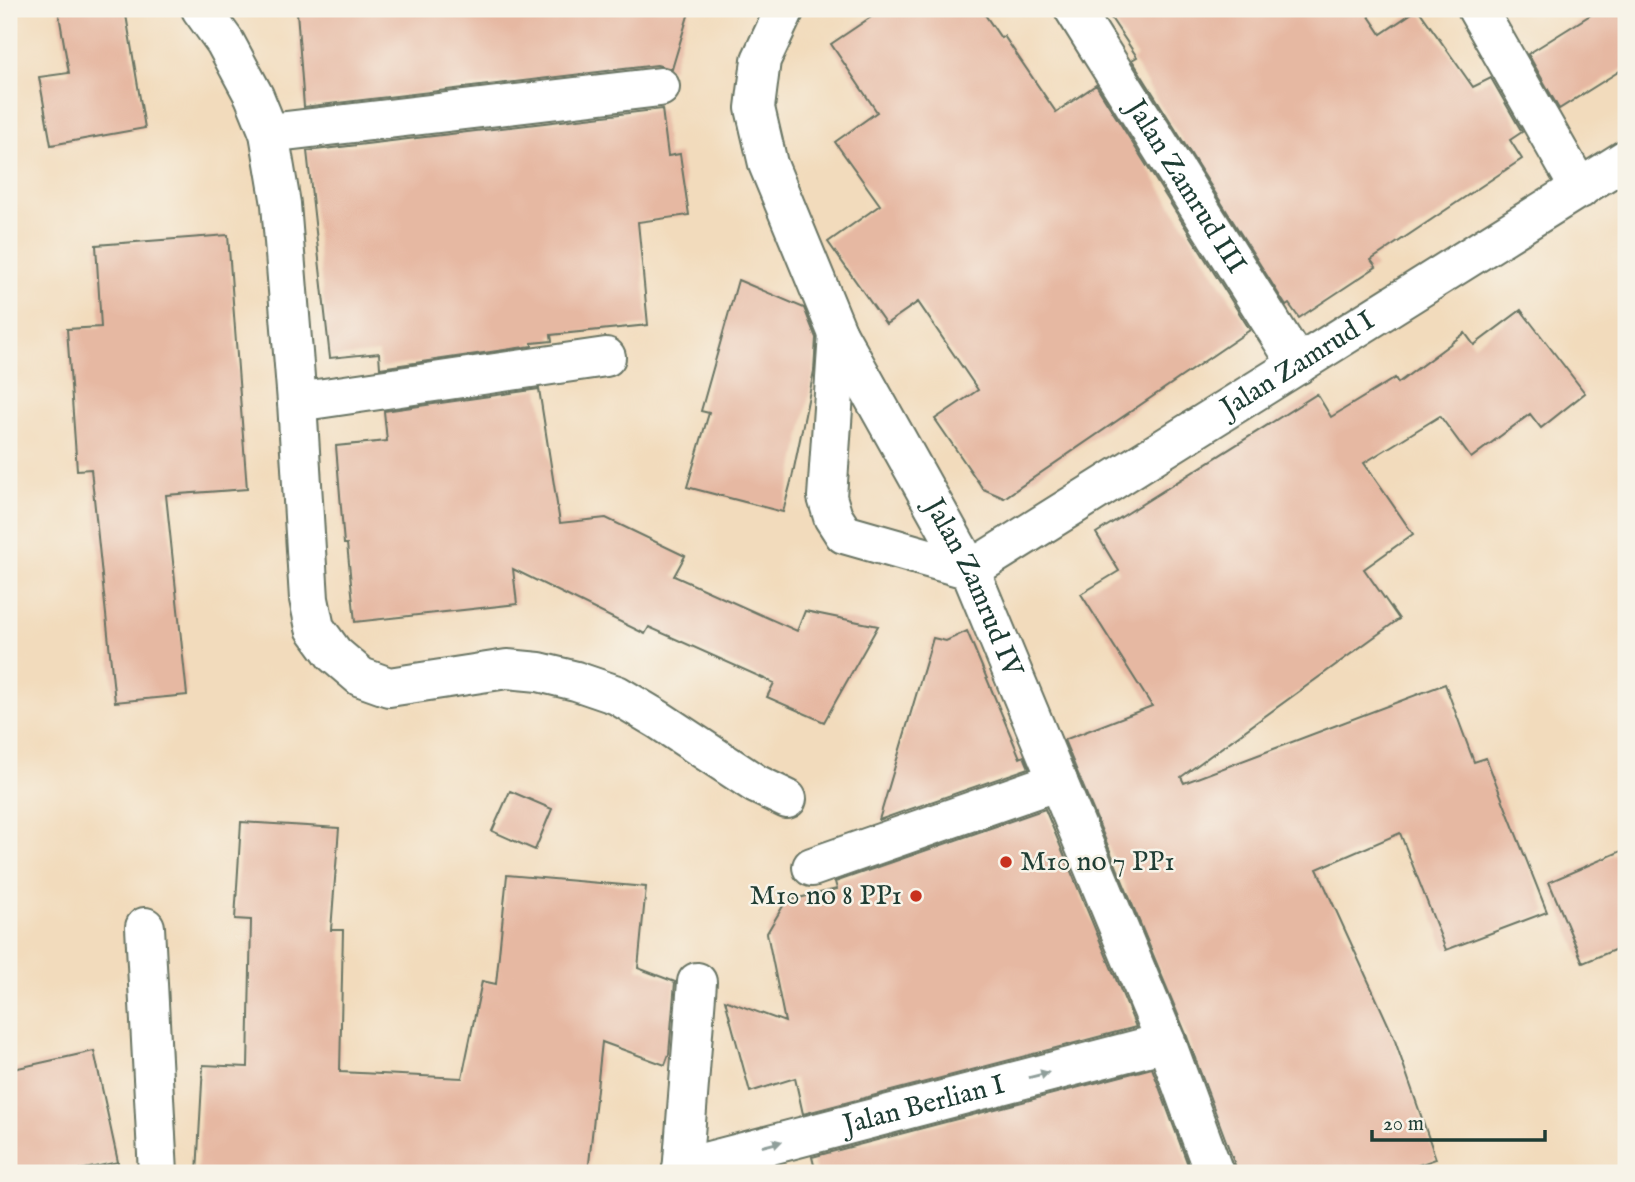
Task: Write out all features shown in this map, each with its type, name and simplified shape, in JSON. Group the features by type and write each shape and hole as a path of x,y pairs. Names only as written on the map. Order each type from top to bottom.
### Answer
{"street":[{"path":"201,9 225,42 254,96 269,133 281,204 309,599 315,628 334,654 360,677 389,687 507,669 539,672 576,681 617,695 756,784 787,799"},
{"name":"Jalan Zamrud IV","path":"785,9 761,60 755,108 768,164 838,334 971,570 1166,1042 1214,1173"},
{"name":"Jalan Zamrud III","path":"1074,9 1298,365"},
{"path":"1477,9 1580,188"},
{"path":"269,133 660,87"},
{"name":"Jalan Zamrud I","path":"971,570 1626,159"},
{"path":"838,334 827,497 833,517 844,534 971,570"},
{"path":"297,402 606,357"},
{"path":"812,867 1058,781"},
{"path":"146,941 158,1173"},
{"path":"682,1170 697,982"},
{"name":"Jalan Berlian I","path":"682,1170 1166,1042"}],"building":[{"path":"58,9 125,9 145,128 51,145 39,77 69,73"},
{"path":"690,9 672,69 657,65 304,107 297,11"},
{"path":"883,9 981,9 1001,38 1004,36 1056,112 1096,85 1250,330 1004,498 983,489 935,419 978,390 918,302 886,324 828,242 880,205 835,142 877,112 831,44"},
{"path":"1105,9 1364,9 1381,34 1418,9 1473,87 1491,78 1522,132 1510,140 1522,159 1371,260 1376,267 1299,318 1289,304 1286,306 1132,60 1137,57"},
{"path":"1600,9 1626,9 1626,67 1559,109 1528,54"},
{"path":"662,109 668,156 680,154 689,215 638,222 648,325 551,335 552,341 532,343 532,346 380,368 379,353 330,358 307,151"},
{"path":"228,235 247,489 166,495 187,695 115,702 91,469 77,470 67,329 101,327 96,245"},
{"path":"738,280 804,308 816,338 814,371 783,512 687,487 709,413 701,411"},
{"path":"1521,310 1585,393 1541,428 1530,414 1471,458 1440,416 1364,463 1413,534 1364,569 1399,619 1181,777 1184,783 1445,684 1474,762 1486,758 1547,912 1446,950 1400,833 1317,869 1393,1035 1436,1159 1396,1173 1235,1173 1235,1165 1186,1034 1064,740 1152,706 1081,594 1119,571 1096,533 1317,394 1331,417 1395,378 1398,383 1465,333 1474,345"},
{"path":"539,389 560,523 606,518 685,556 674,576 797,631 805,611 878,626 824,722 767,697 774,683 649,627 645,634 513,569 517,604 355,622 347,544 344,544 336,446 387,441 384,411"},
{"path":"967,631 1020,758 1024,756 1029,768 879,820 933,638 946,641"},
{"path":"510,791 552,809 535,850 492,831"},
{"path":"1045,809 1136,1027 803,1114 795,1078 750,1092 725,1000 785,1022 767,933 786,901 837,889 835,882"},
{"path":"241,822 339,828 331,930 343,930 340,1072 462,1078 482,981 496,984 507,875 646,887 638,968 675,982 669,1054 665,1065 602,1042 588,1173 197,1173 203,1065 248,1067 251,920 235,919"},
{"path":"1626,849 1626,945 1583,963 1549,882"},
{"path":"94,1051 118,1162 66,1173 9,1173 9,1070"},
{"path":"1152,1068 1191,1173 816,1173 812,1157"}],"place":[{"name":"M10 no 7 PP1","path":"1006,862"},
{"name":"M10 no 8 PP1","path":"916,896"}]}
